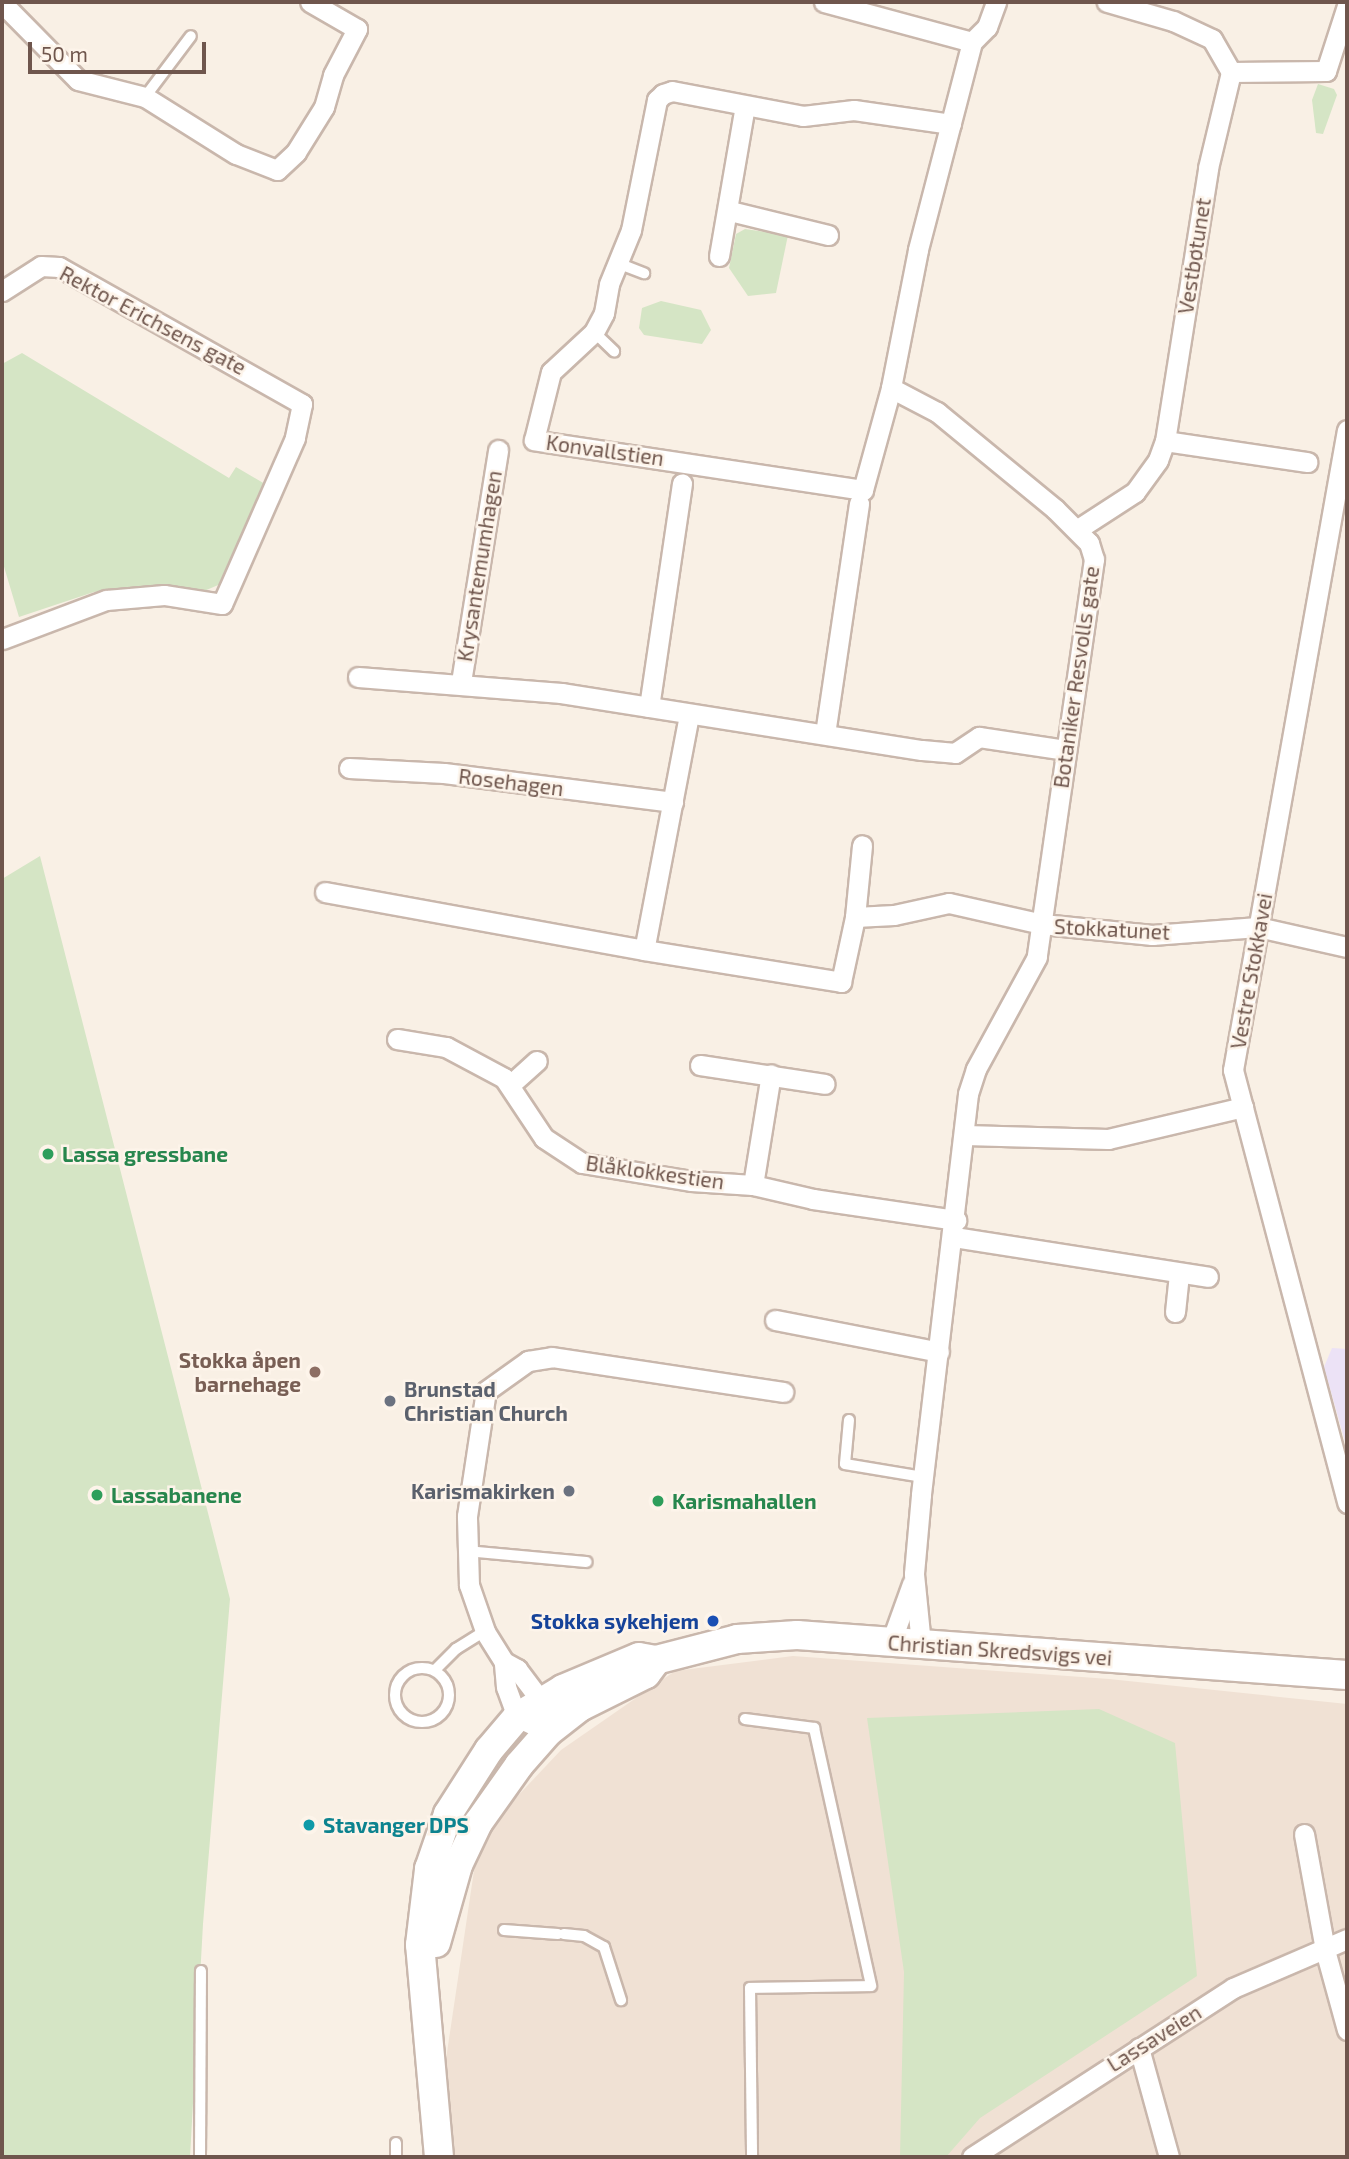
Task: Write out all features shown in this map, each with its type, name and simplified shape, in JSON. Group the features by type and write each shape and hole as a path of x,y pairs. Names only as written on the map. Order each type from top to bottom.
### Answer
{"main road":[{"name":"Christian Skredsvigs vei","path":"427,1987 419,1945 438,1838 489,1750 517,1717 541,1701 639,1657 656,1660 759,1636 884,1641 1347,1675"},
{"name":"Christian Skredsvigs vei","path":"427,1987 445,1896 458,1865 500,1789 548,1732 580,1707 646,1674 656,1660"},
{"path":"427,1987 439,2157"}],"street":[{"path":"2,3 78,80 145,97 236,154 277,170 296,152 324,107 333,75 357,29 310,2"},
{"path":"824,2 972,42"},
{"path":"891,388 918,250 972,42 987,27 996,2"},
{"path":"1107,2 1173,21 1212,39 1231,72 1326,71 1347,6"},
{"path":"1173,21 1178,2"},
{"name":"Vestbøtunet","path":"1078,529 1135,492 1158,460 1165,441 1208,168 1231,72"},
{"name":"Konvallstien","path":"891,388 863,490 687,460 534,440 551,372 594,332 620,264 657,100 672,92 803,116 854,110 951,124"},
{"path":"719,256 730,211 745,106"},
{"path":"730,211 828,235"},
{"name":"Rektor Erichsens gate","path":"2,291 41,266 60,267 302,404 295,438 222,604 164,595 106,600 2,639"},
{"name":"Botaniker Resvolls gate","path":"891,388 952,424 1078,529 1088,543 1094,578 1066,750 1037,957 1027,982 976,1069 968,1094 956,1229 923,1477 914,1574 921,1644"},
{"name":"Vestre Stokkavei","path":"1347,430 1233,1070 1347,1503"},
{"path":"1165,441 1307,462"},
{"name":"Krysantemumhagen","path":"461,682 498,450"},
{"path":"649,706 682,482"},
{"path":"825,734 859,503"},
{"name":"Krysantemumhagen","path":"358,677 461,682 649,706 689,715 955,753 979,737 1066,750"},
{"path":"644,950 689,715"},
{"name":"Rosehagen","path":"349,768 444,774 673,802"},
{"path":"325,892 644,950 841,982 855,918 862,845"},
{"path":"855,918 894,915 949,903 1042,925"},
{"name":"Stokkatunet","path":"1042,925 1152,935 1258,927 1347,947"},
{"name":"Blåklokkestien","path":"397,1039 446,1047 510,1085 544,1138 583,1163 691,1181 753,1185 956,1229"},
{"path":"510,1085 537,1061"},
{"path":"700,1065 825,1084"},
{"name":"Blåklokkestien","path":"753,1185 771,1074"},
{"path":"965,1135 1108,1139 1243,1107"},
{"path":"956,1229 1180,1274 1208,1277"},
{"path":"1175,1312 1180,1274"},
{"path":"775,1320 939,1352"},
{"path":"548,1732 517,1717 506,1687 504,1662 485,1631 469,1585 466,1551 480,1413 486,1391 528,1361 552,1357 782,1392"},
{"name":"Botaniker Resvolls gate","path":"884,1641 914,1574"},
{"path":"504,1662 517,1668 541,1701 548,1732"},
{"path":"1304,1834 1325,1950 1347,2030"},
{"name":"Lassaveien","path":"972,2157 1233,1988 1347,1939"},
{"path":"1139,2048 1169,2157"}],"lane":[{"path":"145,97 191,36"},
{"path":"620,264 644,273"},
{"path":"594,332 614,351"},
{"path":"849,1420 845,1464 923,1477"},
{"path":"466,1551 586,1562"},
{"path":"435,1670 456,1648 485,1631"},
{"path":"416,1668 435,1670 447,1683 445,1708 431,1720 411,1720 403,1715 394,1697 399,1678 416,1668"},
{"path":"745,1719 814,1728 871,1986 750,1988 752,2157"},
{"path":"504,1930 584,1936 604,1947 621,2000"},
{"path":"200,2157 201,1971"},
{"path":"396,2143 396,2157"}],"shaded area":[{"path":"1332,1348 1347,1349 1347,1449 1324,1367"},
{"path":"793,1656 1109,1679 1347,1704 1347,2157 451,2157 442,2086 479,1837 561,1750 675,1671"}],"green space":[{"path":"1318,84 1334,89 1337,95 1323,134 1316,133 1312,100"},
{"path":"745,229 788,235 776,293 748,296 729,268 736,234"},
{"path":"661,301 701,310 711,330 702,344 644,335 639,328 642,308"},
{"path":"22,353 229,478 236,467 265,484 223,583 204,591 166,585 94,592 19,617 2,560 2,364"},
{"name":"Lassabanene","path":"40,856 230,1599 203,1924 190,2157 2,2157 2,879"},
{"path":"1099,1709 1175,1743 1197,1976 980,2118 946,2157 900,2157 904,1972 867,1718"}],"place":[{"name":"Lassa gressbane","path":"48,1154"},
{"name":"Stokka åpen barnehage","path":"315,1372"},
{"name":"Brunstad Christian Church","path":"390,1401"},
{"name":"Karismakirken","path":"569,1491"},
{"name":"Lassabanene","path":"97,1495"},
{"name":"Karismahallen","path":"658,1501"},
{"name":"Stokka sykehjem","path":"713,1621"},
{"name":"Stavanger DPS","path":"309,1825"}]}
